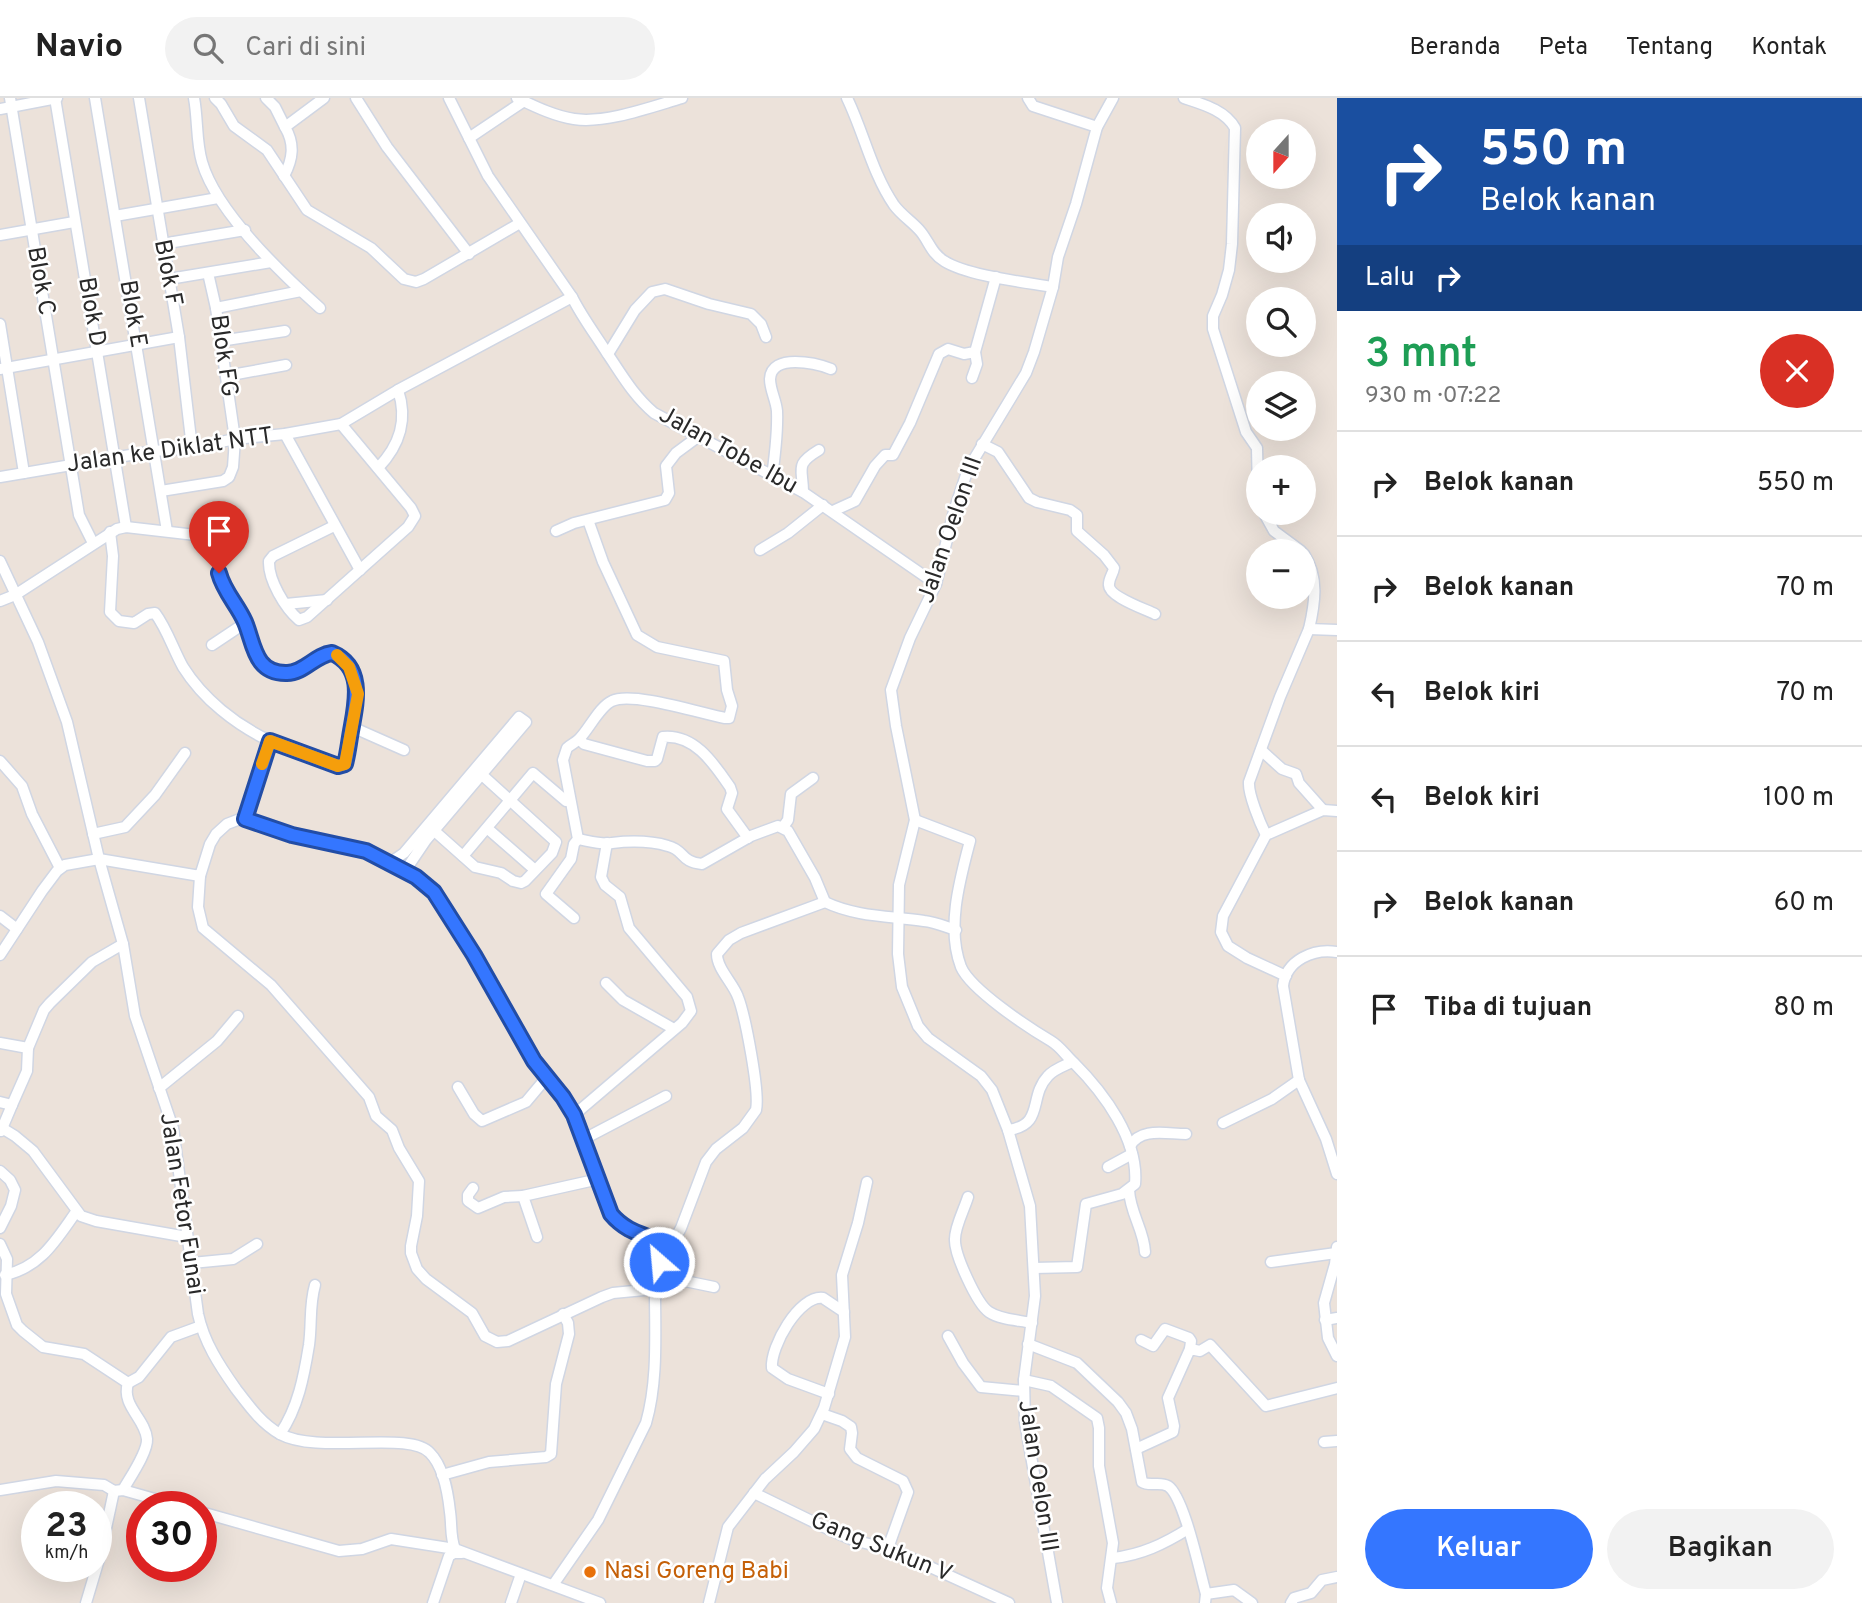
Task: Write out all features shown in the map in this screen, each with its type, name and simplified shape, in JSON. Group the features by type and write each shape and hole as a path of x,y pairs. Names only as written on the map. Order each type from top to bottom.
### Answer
{"street":[{"path":"0,109 10,103 56,98"},
{"name":"Blok D","path":"56,98 74,222 126,527"},
{"name":"Blok E","path":"95,98 167,531"},
{"name":"Blok F","path":"139,98 179,337 192,448"},
{"path":"194,98 202,162 218,198 271,262 320,307"},
{"path":"215,98 234,126 267,150 307,210 371,248 408,281 424,279 520,223"},
{"path":"266,98 275,107 293,143 290,164 284,176"},
{"path":"285,127 324,98"},
{"path":"356,98 387,147 469,254"},
{"name":"Jalan Tobe Ibu","path":"449,98 488,176 572,297 582,318 625,383 640,400 654,413 803,492 936,584"},
{"path":"469,138 520,100 556,115 586,120 644,109 682,98"},
{"path":"846,98 859,123 868,154 890,198 900,212 920,230 933,251 944,262 996,277 1053,287"},
{"path":"1028,98 1032,106 1097,127"},
{"name":"Jalan Oelon III","path":"1058,1603 1025,1422 1024,1386 1035,1296 1030,1206 1008,1130 988,1083 933,1043 918,1026 900,977 900,876 915,820 891,690 910,638 936,584 958,496 968,469 1026,373 1097,127 1113,98"},
{"path":"1184,98 1214,109 1225,116 1235,128 1230,257 1222,295 1213,316 1213,329 1240,416 1257,448 1257,455"},
{"name":"Blok C","path":"10,103 79,515 93,543"},
{"path":"115,216 218,198"},
{"path":"0,235 74,222"},
{"path":"162,244 245,230"},
{"path":"169,279 271,262"},
{"name":"Blok FG","path":"160,491 227,479 233,467 234,439 226,376 208,273"},
{"path":"972,378 977,364 975,352 996,277"},
{"path":"608,354 635,310 657,290 671,290 709,304 751,314 761,324 766,337"},
{"path":"216,308 301,291"},
{"name":"Jalan ke Diklat NTT","path":"0,477 341,424 398,390 572,297"},
{"path":"0,324 4,368 24,473"},
{"path":"220,341 285,331"},
{"path":"4,368 179,337"},
{"path":"760,550 828,508 855,501 875,466 885,455 893,455 942,351 948,349 967,355 975,352"},
{"path":"772,477 777,423 777,408 770,377 773,369 786,362 793,362 831,369"},
{"path":"226,376 286,365"},
{"path":"378,467 386,459 402,426 403,406 398,390"},
{"path":"334,527 273,556 269,561 269,571 295,617 303,620 327,600 408,527 415,516 341,424"},
{"path":"285,434 360,570"},
{"path":"556,531 574,523 665,500 669,493 666,466 676,453 699,436"},
{"path":"982,444 998,452 1029,498 1070,510 1077,515 1077,531 1104,555 1114,568 1108,584 1110,590 1155,614"},
{"path":"803,492 800,466 819,450"},
{"path":"574,918 546,894 571,859 578,839 564,760 567,748 579,740 609,703 616,699 674,705 725,718 729,718 733,710 727,690 724,661 657,647 637,635 603,562 588,520"},
{"path":"1270,525 1273,531 1284,539"},
{"path":"0,601 15,595 110,532 126,527 214,537 222,585 245,623 256,656 272,669 283,673 296,672 328,653 341,658 349,667 357,688 347,756 343,766 251,732 202,692 182,664 155,613 148,614 134,623 119,621 112,616 109,608 113,556 110,532"},
{"name":"Jalan Fetor Funai","path":"0,561 38,642 60,699 123,944 135,1016 173,1128 201,1326 212,1353 259,1418 280,1434 304,1443 323,1445 416,1444 431,1453 442,1475 459,1551"},
{"path":"286,604 327,600"},
{"path":"1266,835 1248,790 1253,768 1309,629 1312,609"},
{"path":"212,645 245,623"},
{"path":"1309,629 1337,630"},
{"path":"391,862 430,828 519,717 524,718 526,722 478,771"},
{"path":"352,727 404,750"},
{"path":"579,740 584,744 647,761 657,759 662,739 666,736 680,738 696,745 730,787 732,793 727,811 748,838"},
{"path":"245,819 270,741"},
{"path":"1261,750 1282,769 1296,774 1300,783 1323,810"},
{"path":"93,834 125,827 155,796 185,753"},
{"path":"0,761 22,786 32,814 60,868"},
{"path":"430,828 475,867 500,873 521,883 552,853 556,842 478,771"},
{"path":"463,856 533,773 566,801"},
{"path":"783,827 788,820 791,794 813,778"},
{"path":"1286,976 1233,950 1221,932 1223,916 1256,859 1266,835 1323,810 1337,811"},
{"path":"553,1585 598,1520 646,1423 655,1359 655,1284 659,1248 653,1239 631,1230 611,1214 574,1115 534,1061 434,892 391,862 366,851 292,835 245,819 233,821 216,834 200,876 198,907 203,928 281,995 369,1097 376,1116 393,1130 399,1148 419,1181 411,1253 421,1274 471,1313 485,1336 497,1342 508,1341 613,1293 655,1284 680,1280 714,1287"},
{"path":"915,820 970,841 958,889 956,930 957,950 965,974 1027,1027 1059,1047 1101,1094 1131,1150 1136,1181 1129,1190 1086,1204 1077,1267 1034,1268"},
{"path":"578,839 667,845 678,850 684,859 702,864 769,827 783,827"},
{"path":"783,827 815,878 825,902 898,919 924,921 956,930"},
{"path":"405,871 430,828"},
{"path":"488,828 535,870"},
{"path":"574,1115 690,1015 690,1005 677,985 629,928 620,897 603,881 607,843"},
{"path":"0,955 60,868 99,859 200,876"},
{"path":"659,1248 675,1238 681,1228 706,1162 716,1149 751,1119 758,1104 739,998 718,963 717,954 729,940 741,933 825,902"},
{"path":"0,916 17,929"},
{"path":"123,944 92,962 44,1010 28,1048 27,1071 1,1130 26,1143 76,1212 96,1221 187,1237"},
{"path":"1337,952 1321,951 1300,958 1286,976 1283,992 1299,1080 1326,1139 1337,1174"},
{"path":"606,983 623,1000 674,1029"},
{"path":"159,1088 217,1041 238,1016"},
{"path":"0,1043 28,1048"},
{"path":"1008,1130 1028,1124 1048,1076 1072,1062"},
{"path":"458,1087 474,1114 482,1121 526,1102 547,1077"},
{"path":"1223,1123 1272,1099 1299,1080"},
{"path":"584,1139 666,1096"},
{"path":"0,1102 12,1105"},
{"path":"1326,1139 1337,1132"},
{"path":"1108,1167 1131,1150 1138,1135 1185,1134"},
{"path":"0,1171 10,1180 15,1190 11,1206 0,1228"},
{"path":"472,1188 468,1201 478,1208 504,1197 523,1196 599,1179"},
{"path":"709,1603 728,1527 754,1493 814,1429 822,1414 845,1337 842,1275 867,1182"},
{"path":"1129,1190 1133,1215 1145,1239 1145,1252"},
{"path":"523,1196 537,1237"},
{"path":"968,1197 954,1238 959,1257 979,1300 988,1312 994,1315 1032,1323"},
{"path":"5,1275 21,1272 41,1259 76,1212"},
{"path":"0,1244 7,1259 6,1294 17,1325 33,1340 53,1350 84,1354 128,1383"},
{"path":"192,1263 233,1259 257,1244"},
{"path":"1271,1262 1336,1250 1335,1264 1325,1296 1325,1320 1331,1346 1337,1356"},
{"path":"280,1434 290,1420 301,1386 309,1344 309,1308 315,1284"},
{"path":"829,1394 780,1374 772,1368 772,1359 783,1330 811,1300 822,1298 844,1312"},
{"path":"442,1475 489,1462 546,1457 551,1454 556,1384 569,1334 563,1314"},
{"path":"1325,1320 1337,1318"},
{"path":"86,1603 119,1490 147,1444 140,1421 125,1394 128,1383 139,1377 171,1337 201,1326"},
{"path":"1136,1449 1173,1432 1168,1398 1191,1341 1166,1329 1154,1345 1141,1340"},
{"path":"948,1336 981,1387 1051,1386 1097,1419 1099,1466 1113,1537 1113,1558 1107,1588 1111,1603"},
{"path":"1028,1344 1077,1363 1093,1376 1126,1413 1132,1429 1142,1482 1170,1487 1188,1529 1206,1598 1234,1590 1252,1603"},
{"path":"1190,1349 1200,1351 1210,1345 1266,1406 1337,1388"},
{"path":"822,1414 851,1427 850,1449 857,1458 903,1481 907,1486 908,1492 888,1548"},
{"path":"1324,1441 1337,1441"},
{"path":"0,1490 56,1481 104,1485 126,1492"},
{"name":"Gang Sukun V","path":"754,1493 828,1529 864,1543 888,1548 1009,1603"},
{"path":"217,1516 339,1551 362,1549 391,1539 459,1551 600,1603"},
{"path":"1113,1558 1142,1553 1188,1529"},
{"path":"433,1603 449,1556 459,1551"},
{"path":"511,1603 522,1574"},
{"path":"1291,1603 1294,1598 1311,1593 1322,1580 1337,1577"}],"slow traffic":[{"path":"262,764 270,741 338,766 345,764 358,694 349,667 337,655"}],"place":[{"name":"Nasi Goreng Babi","path":"590,1572"}],"route":[{"path":"219,573 222,585 245,623 256,656 262,663 283,673 296,672 324,654 332,653 349,667 358,694 345,764 338,766 270,741 245,819 292,835 366,851 416,877 434,892 474,955 534,1061 574,1115 611,1214 622,1225 656,1242 659,1262"}]}
